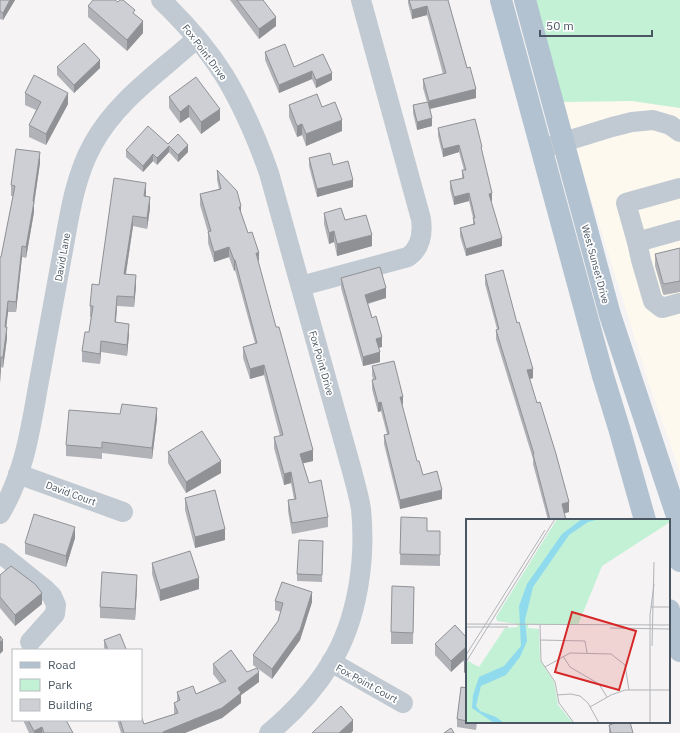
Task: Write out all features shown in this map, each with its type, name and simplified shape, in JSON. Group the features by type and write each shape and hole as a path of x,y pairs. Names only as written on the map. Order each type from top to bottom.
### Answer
{"main road":[{"path":"501,0 603,376 644,519"},
{"name":"West Sunset Drive","path":"525,0 610,315 680,525"},
{"path":"619,428 639,460 653,504 665,519"},
{"path":"670,524 680,535"},
{"path":"670,535 680,561"},
{"path":"670,614 680,650"}],"street":[{"name":"Fox Point Drive","path":"160,0 178,17 224,75 255,136 269,173 301,286 352,470 360,508 363,539 360,576 347,629 331,662 310,692 289,715 269,733"},
{"path":"301,286 408,256 415,252 420,242 422,228 421,219 361,0"},
{"name":"David Lane","path":"0,514 9,499 27,451 69,218 78,179 85,160 99,132 120,105 196,39"},
{"path":"541,149 632,122 653,120 670,125 680,132"},
{"path":"680,188 626,203 653,301 662,308 680,303"},
{"path":"637,242 680,230"},
{"path":"662,470 680,494"},
{"name":"David Court","path":"18,474 123,512"},
{"path":"0,553 45,589 52,596 56,605 55,614 30,642"},
{"name":"Fox Point Court","path":"331,662 403,703"}],"shaded area":[{"path":"632,101 680,108 680,473 649,384 561,102"}],"green space":[{"path":"535,0 680,0 680,108 632,101 561,102"}],"building":[{"path":"0,0 10,0 3,13 0,11"},
{"path":"93,0 115,0 118,2 123,0 135,10 133,13 143,21 127,40 88,6"},
{"path":"237,0 263,0 276,17 259,29"},
{"path":"409,0 448,0 467,68 470,67 476,89 429,101 423,79 446,73 427,6 412,10"},
{"path":"84,43 100,60 74,85 57,67"},
{"path":"285,44 294,67 323,54 332,73 316,80 312,71 279,85 265,52"},
{"path":"34,75 68,93 46,134 29,125 41,102 25,93"},
{"path":"196,77 220,109 201,122 189,105 180,112 169,97"},
{"path":"317,94 322,107 335,102 342,120 306,134 302,124 297,126 289,105"},
{"path":"428,102 432,118 417,122 413,105"},
{"path":"475,119 492,193 489,194 502,238 466,249 460,228 475,224 473,218 475,218 469,193 454,197 450,181 464,178 462,170 466,170 459,145 443,149 438,128"},
{"path":"148,126 168,144 178,134 188,145 178,155 169,146 157,158 153,154 143,166 126,150"},
{"path":"16,149 40,152 34,202 26,247 22,246 16,302 8,301 5,327 7,327 3,357 1,357 0,372 0,257 15,186 11,185"},
{"path":"330,153 333,165 348,161 353,180 317,189 309,158"},
{"path":"217,170 237,191 241,206 239,207 248,233 252,232 259,253 256,253 276,327 279,327 313,450 300,454 309,483 321,480 328,517 292,523 288,500 296,499 291,472 284,474 274,437 283,435 264,365 250,369 243,347 257,343 235,260 229,247 214,252 208,232 211,231 200,194 221,189"},
{"path":"114,178 146,183 144,196 150,197 147,218 133,216 124,274 136,275 134,297 117,296 115,322 129,324 127,345 101,341 100,354 82,351 85,332 89,332 93,306 90,306 92,284 99,285"},
{"path":"341,208 345,220 366,215 372,235 337,244 334,231 329,233 324,213"},
{"path":"680,248 680,281 664,284 655,254"},
{"path":"380,267 386,288 365,295 372,318 376,316 382,337 376,339 380,352 363,357 341,278"},
{"path":"503,270 517,323 519,322 533,369 527,370 537,403 540,402 569,502 562,504 566,519 550,519 534,454 496,330 499,329 485,275"},
{"path":"394,361 403,397 400,397 417,461 419,461 423,475 437,471 442,490 400,500 384,435 389,434 381,402 378,403 372,380 376,379 372,366"},
{"path":"122,404 157,408 152,448 102,442 102,448 66,445 69,410 120,414"},
{"path":"202,431 221,461 186,482 168,452"},
{"path":"215,490 225,529 195,537 185,498"},
{"path":"34,514 75,527 66,556 25,543"},
{"path":"401,517 427,518 427,531 440,531 440,555 400,554"},
{"path":"299,540 323,541 322,575 297,574"},
{"path":"190,551 199,578 160,590 152,563"},
{"path":"11,566 35,584 42,593 15,615 0,597 0,575"},
{"path":"102,572 137,575 135,609 100,607"},
{"path":"282,582 312,592 300,630 272,669 253,655 278,621 283,603 275,601"},
{"path":"392,586 414,587 413,633 391,632"},
{"path":"455,625 466,637 466,647 451,661 435,644"},
{"path":"120,634 126,649 108,649 104,640"},
{"path":"231,650 247,672 257,668 259,672 238,688 241,693 222,708 163,733 124,733 120,721 142,721 142,719 144,724 178,713 174,703 180,700 177,692 193,686 196,694 226,681 213,664"},
{"path":"461,687 466,688 466,721 457,719"},
{"path":"341,706 353,720 339,733 312,733"},
{"path":"29,721 67,721 73,733 44,733 42,727 34,731"},
{"path":"616,723 630,723 633,733 611,733 609,725"},
{"path":"451,728 454,733 444,733"}]}
